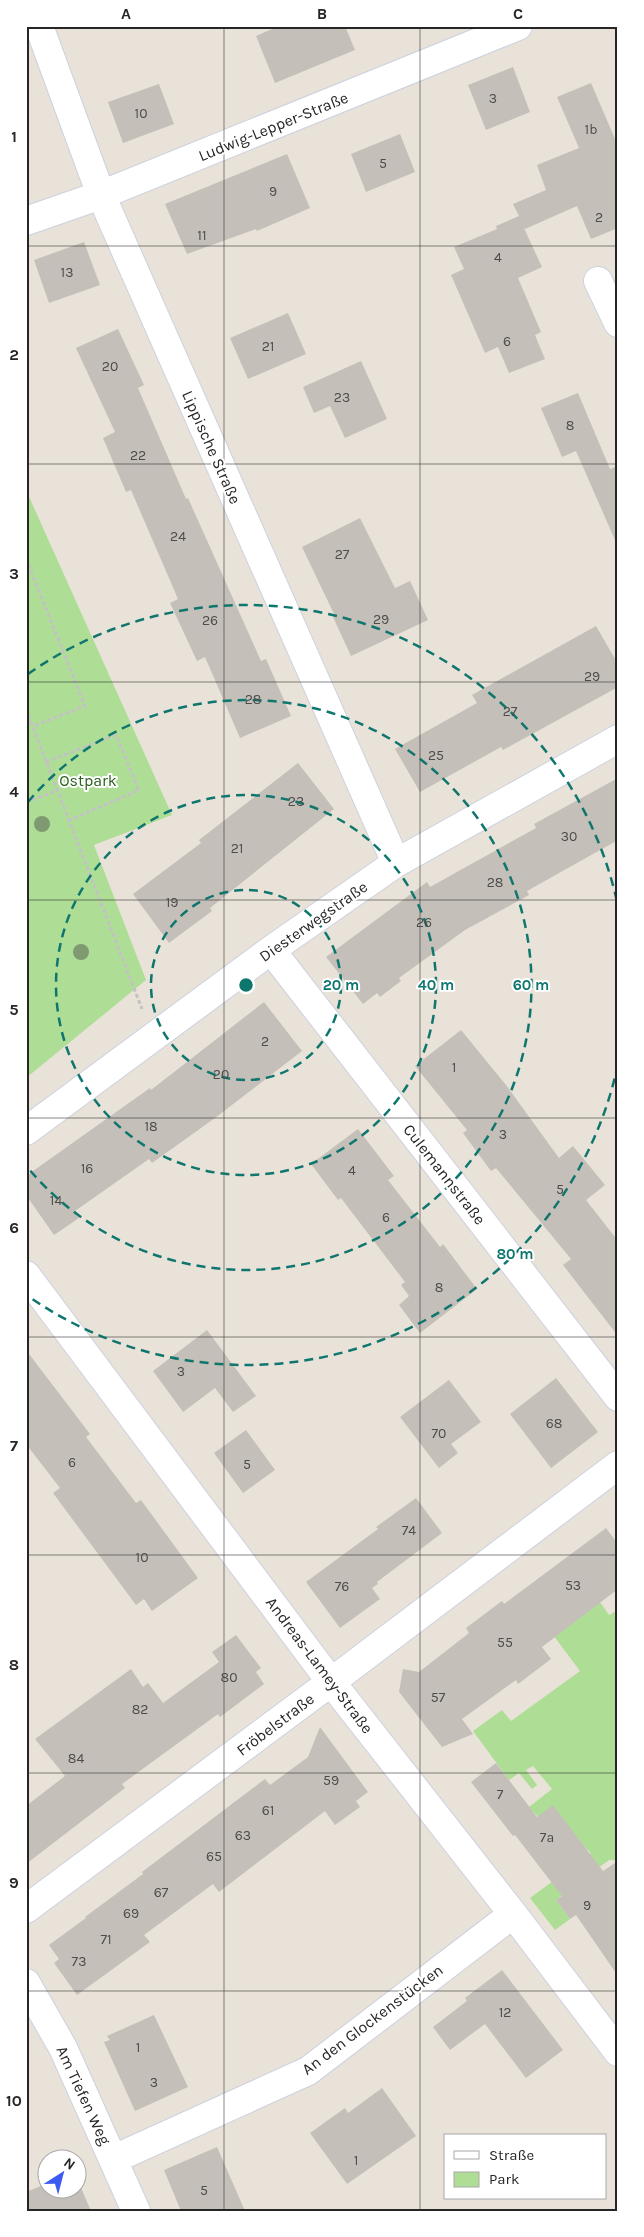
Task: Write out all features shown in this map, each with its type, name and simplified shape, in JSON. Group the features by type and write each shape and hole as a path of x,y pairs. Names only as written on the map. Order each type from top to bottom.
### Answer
{"street":[{"name":"Lippische Straße","path":"39,26 101,195 396,863"},
{"name":"Ludwig-Lepper-Straße","path":"26,221 101,195 518,26"},
{"path":"598,281 618,323"},
{"name":"Diesterwegstraße","path":"26,1131 271,950 396,863 618,739"},
{"name":"Culemannstraße","path":"271,950 618,1397"},
{"name":"Andreas-Lamey-Straße","path":"26,1275 331,1682 513,1914 618,2052"},
{"name":"Fröbelstraße","path":"26,1909 618,1465"},
{"name":"An den Glockenstücken","path":"114,2159 308,2071 513,1914"},
{"name":"Am Tiefen Weg","path":"26,1983 63,2048 136,2211"}],"path":[{"path":"26,559 85,706 33,726"},
{"path":"26,709 59,790 152,1037"},
{"path":"46,762 116,735 139,790 70,820"},
{"path":"26,802 59,790"}],"green space":[{"name":"Ostpark","path":"26,490 172,815 94,845 146,980 26,1078"},
{"path":"600,1602 609,1615 618,1610 618,1860 609,1860 556,1900 570,1919 555,1930 530,1898 591,1853 584,1846 551,1826 529,1807 552,1789 533,1766 526,1770 537,1785 532,1789 519,1773 509,1780 473,1731 502,1710 511,1721 580,1671 544,1623"}],"building":[{"path":"279,26 345,26 355,50 275,83 256,36"},
{"path":"513,67 530,112 486,130 468,85"},
{"path":"591,83 618,146 618,228 591,239 577,206 525,229 523,226 542,267 518,278 541,332 535,335 545,359 509,373 498,347 485,353 451,275 464,269 454,247 497,229 496,226 519,216 513,204 546,190 537,165 579,148 557,97"},
{"path":"159,84 174,124 123,143 108,102"},
{"path":"400,134 415,172 366,192 351,154"},
{"path":"287,154 310,208 257,231 256,229 187,254 165,204"},
{"path":"84,242 100,285 49,303 34,260"},
{"path":"288,313 306,354 248,379 230,338"},
{"path":"118,329 144,385 138,388 186,499 188,498 261,661 266,659 291,716 240,738 205,657 197,661 170,603 178,599 131,490 126,492 103,438 115,432 76,348"},
{"path":"361,361 387,419 345,438 330,406 314,413 303,387"},
{"path":"578,393 610,469 618,466 618,547 576,451 562,457 541,408"},
{"path":"360,518 395,588 410,581 428,620 351,656 333,617 335,616 302,547"},
{"path":"596,626 618,664 618,687 503,750 501,747 420,792 395,749 477,703 472,695"},
{"path":"298,763 334,809 210,908 212,911 169,943 133,894 201,843 199,840"},
{"path":"618,778 618,840 527,891 529,895 465,930 399,978 401,981 380,997 377,993 363,1004 326,957 427,882 430,887 536,828 534,824"},
{"path":"264,1002 302,1051 215,1118 152,1163 149,1159 75,1211 79,1218 54,1235 26,1195 26,1176 150,1088 151,1090"},
{"path":"461,1030 506,1085 559,1158 573,1146 605,1185 586,1200 618,1241 618,1336 563,1265 571,1259 496,1168 491,1171 463,1133 467,1130 415,1066"},
{"path":"358,1129 394,1176 388,1180 440,1247 443,1244 477,1289 420,1333 399,1305 409,1296 401,1285 405,1282 341,1198 338,1200 311,1164"},
{"path":"207,1330 256,1396 233,1412 215,1388 183,1412 153,1371"},
{"path":"26,1350 90,1434 86,1437 136,1503 141,1500 198,1578 152,1611 144,1599 136,1605 53,1493 60,1488 26,1444"},
{"path":"556,1378 598,1432 551,1468 510,1414"},
{"path":"449,1380 481,1422 451,1444 458,1453 439,1468 400,1417"},
{"path":"246,1430 275,1470 243,1493 214,1453"},
{"path":"416,1498 442,1533 377,1582 378,1584 372,1588 380,1599 340,1628 306,1582 378,1529 376,1527"},
{"path":"606,1528 618,1544 618,1589 542,1647 551,1659 518,1684 516,1680 462,1719 473,1734 442,1747 399,1692 403,1669 419,1672 469,1633 466,1628 502,1601 504,1604"},
{"path":"236,1635 261,1668 256,1672 264,1684 220,1717 218,1714 122,1784 125,1788 26,1864 26,1806 65,1776 35,1739 131,1669 143,1687 148,1683 163,1703 219,1662 212,1652"},
{"path":"320,1727 368,1792 356,1801 360,1807 335,1825 325,1811 219,1892 213,1884 144,1935 150,1942 77,1995 54,1963 59,1959 49,1945 265,1779 270,1785 308,1757"},
{"path":"496,1763 537,1817 553,1805 603,1871 618,1861 618,1976 576,1915 570,1919 556,1900 562,1896 471,1782"},
{"path":"502,1970 563,2050 526,2078 485,2024 450,2050 433,2027 467,2001 465,1998"},
{"path":"154,2015 188,2087 135,2111 104,2042 110,2040 107,2036"},
{"path":"382,2088 416,2136 347,2184 310,2133 345,2108 348,2113"},
{"path":"217,2147 245,2211 181,2211 164,2170"},
{"path":"38,2187 38,2200 86,2200 91,2211 26,2211 26,2192"}]}
